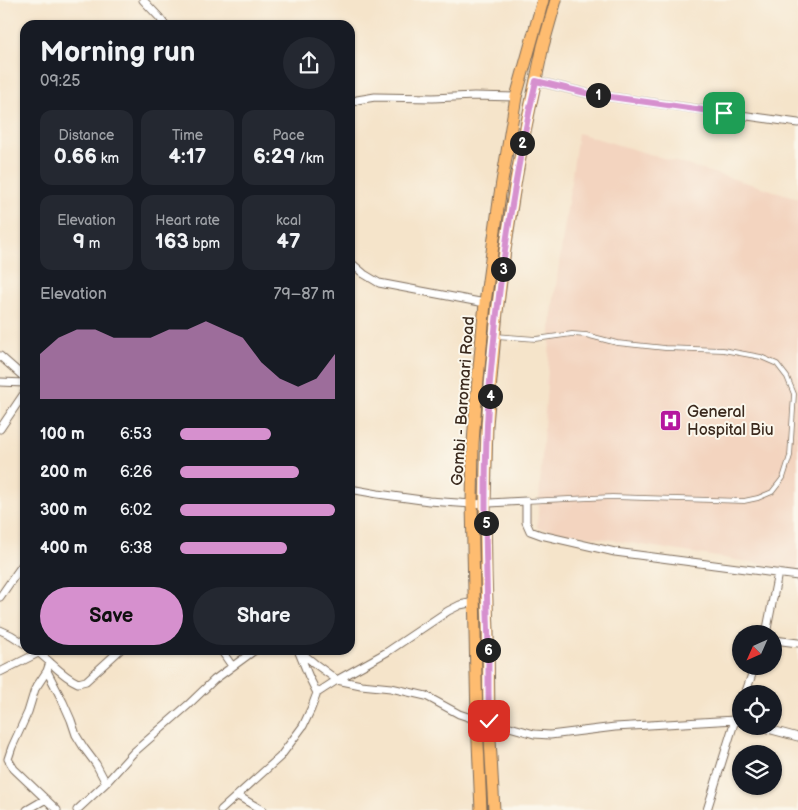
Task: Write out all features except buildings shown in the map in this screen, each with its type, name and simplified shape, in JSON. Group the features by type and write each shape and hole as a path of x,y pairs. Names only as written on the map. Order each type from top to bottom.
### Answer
{"main road":[{"name":"Gombi - Baromari Road","path":"494,810 483,721 474,602 473,443 485,303 500,194 516,97 543,0"},
{"name":"Gombi - Baromari Road","path":"481,810 488,631 486,574 487,425 494,336 516,179 536,81 556,0"}],"street":[{"path":"143,0 161,20"},
{"path":"536,81 590,94 798,123"},
{"path":"355,101 375,97 516,97"},
{"path":"355,266 379,283 485,303"},
{"path":"0,356 20,374"},
{"path":"0,382 20,383"},
{"path":"0,429 20,399"},
{"path":"355,490 420,500 472,504 526,501 526,522 530,531 541,535 615,552 798,576"},
{"path":"0,597 20,568"},
{"path":"768,625 778,572"},
{"path":"222,810 280,757 303,726 317,693 387,652 448,611 460,605 474,602"},
{"path":"0,630 20,641"},
{"path":"782,641 798,643"},
{"path":"0,672 32,655"},
{"path":"43,655 70,680 78,683 86,681 115,655"},
{"path":"224,655 232,666"},
{"path":"77,810 106,783 133,753 214,680 248,655"},
{"path":"300,655 317,693"},
{"path":"304,655 337,680 391,688 426,696 459,714 534,734 550,735 616,727 732,721"},
{"path":"50,662 47,671 35,689 28,712 8,759 14,770 57,810"},
{"path":"47,671 63,702 76,735 96,764 106,783"},
{"path":"782,733 798,737"},
{"path":"707,810 733,735"},
{"path":"238,796 262,810"},
{"path":"27,810 46,799"}],"lane":[{"path":"494,336 536,339 572,334 586,335 617,343 665,348 723,350 761,357 777,364 787,378 794,394 790,456 783,478 772,492 758,498 744,500 612,497 526,501"}],"shaded area":[{"name":"General Hospital Biu","path":"578,133 798,198 798,570 537,528 552,313"}],"place":[{"name":"General Hospital Biu","path":"671,420"}],"route":[{"path":"489,721 486,574 487,425 494,336 505,250 524,136 536,81 590,94 724,113"}]}
